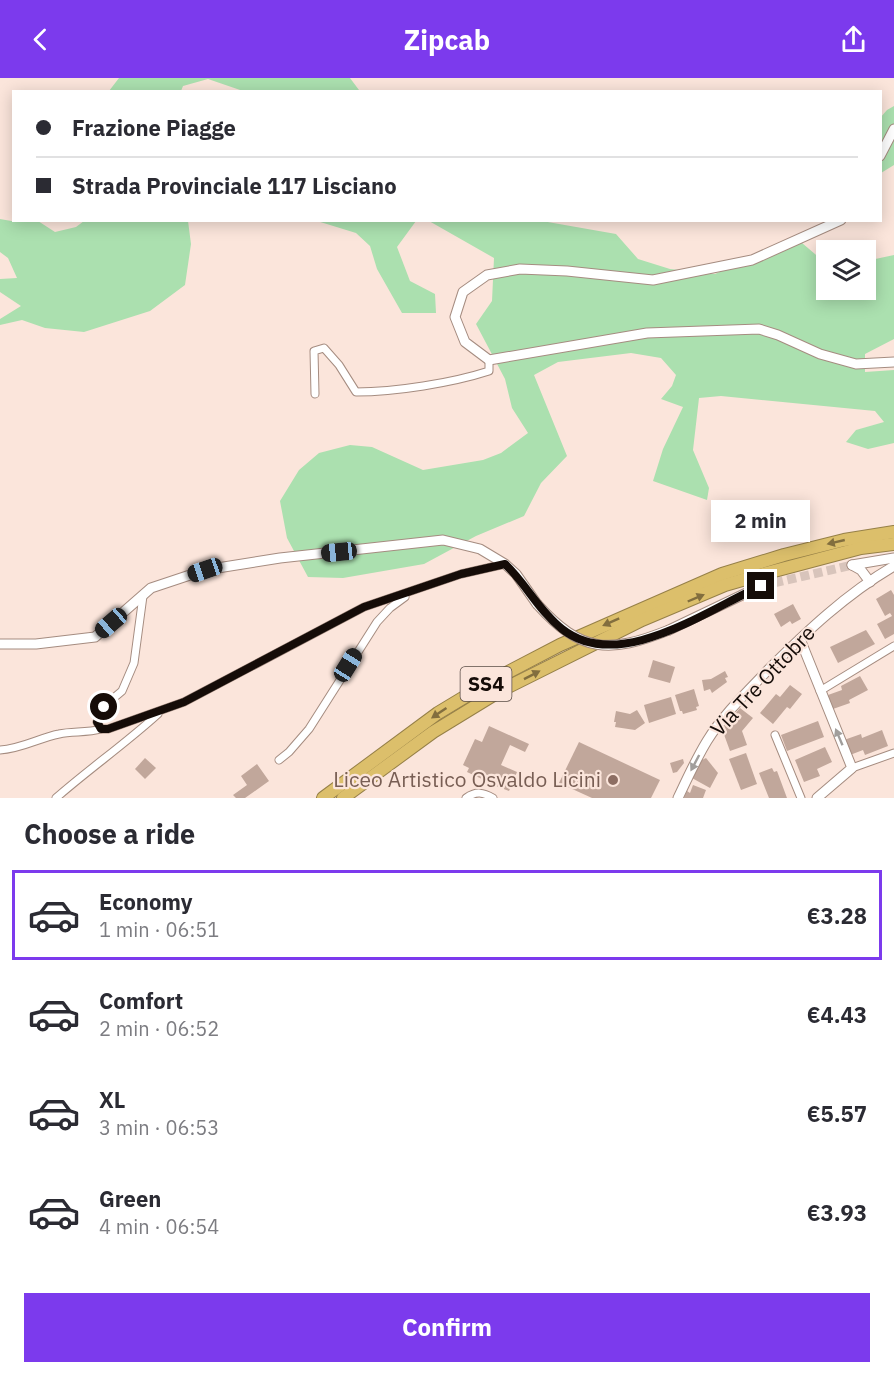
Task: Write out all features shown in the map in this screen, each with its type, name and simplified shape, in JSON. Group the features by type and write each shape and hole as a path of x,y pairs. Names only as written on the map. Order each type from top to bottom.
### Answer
{"highway":[{"name":"SS4","path":"323,798 438,713 491,681 560,645 722,574 844,540 894,532"},
{"name":"SS4","path":"343,798 433,732 500,691 642,620 725,585 861,548 894,544"}],"street":[{"path":"882,152 894,129"},
{"path":"837,222 752,260 653,280 520,269 487,275 463,292 455,317 465,342 489,360 647,333 759,329 820,354 856,364 894,362"},
{"path":"315,394 314,351 324,348 339,365 356,393 470,377 489,371 489,360"},
{"path":"0,644 36,644 95,637 151,588 205,570 280,558 443,540 480,549 505,564 516,574 537,604 564,631 591,643 626,645 669,630 761,586"},
{"path":"870,582 861,570 852,565 894,558"},
{"path":"869,562 879,575"},
{"path":"0,750 30,744 60,733 108,729 184,702 224,683 364,607 461,574 505,564"},
{"name":"Via Tre Ottobre","path":"678,798 706,742 749,690 813,625 894,566"},
{"path":"279,760 309,729 377,622 400,599 429,585"},
{"path":"101,729 97,722 104,707 122,691 134,663 143,596"},
{"path":"800,639 852,768"},
{"path":"820,691 894,646"},
{"path":"59,797 162,710"},
{"path":"775,735 801,798"},
{"path":"817,798 852,768 894,753"},
{"path":"466,798 472,793 484,792 493,798"}],"green space":[{"path":"119,78 350,78 359,90 240,90 208,79 183,86 181,90 110,90"},
{"path":"894,106 894,165 882,172 882,116"},
{"path":"0,219 12,222 40,222 55,232 76,227 83,222 188,222 191,244 185,285 150,311 84,332 45,328 22,320 0,325 0,319 21,306 0,292 0,279 17,278 8,258 0,252"},
{"path":"320,222 415,222 397,247 410,281 435,294 436,313 402,313 377,269 370,246 356,233"},
{"path":"431,222 548,222 616,234 638,259 670,269 715,274 795,237 816,255 816,300 876,300 876,259 894,255 894,339 865,354 865,372 894,370 894,443 868,449 846,442 856,430 884,422 875,411 721,396 699,398 693,450 709,488 707,500 653,481 663,449 683,407 661,399 672,386 676,375 661,358 631,353 558,362 534,375 567,456 541,483 524,516 476,536 424,564 343,578 308,577 287,538 280,501 299,470 319,453 350,445 372,447 423,470 483,460 501,453 528,433 512,408 505,379 476,324 492,301 494,258"}],"building":[{"path":"891,590 894,595 894,634 885,639 877,624 892,616 890,613 885,616 876,599"},
{"path":"793,604 801,619 792,624 790,621 781,627 774,614"},
{"path":"866,630 875,644 838,663 830,647"},
{"path":"653,660 675,667 670,683 648,677"},
{"path":"725,671 728,677 725,678 727,682 712,693 710,689 704,691 702,680 711,679"},
{"path":"860,676 868,690 849,700 850,703 833,709 828,695 842,690 841,686"},
{"path":"790,685 802,694 773,724 760,713 776,694 780,697"},
{"path":"694,689 699,706 696,707 697,710 683,714 675,695"},
{"path":"671,697 676,714 649,723 644,705"},
{"path":"740,708 753,718 742,731 747,745 730,751 722,729"},
{"path":"637,710 645,723 635,730 615,727 616,711 630,714"},
{"path":"818,721 824,737 787,751 781,735"},
{"path":"489,726 529,744 525,752 510,745 501,765 517,772 509,791 496,786 497,783 488,779 489,776 484,774 482,779 467,772 469,768 463,765 475,739 482,742"},
{"path":"882,730 888,746 865,755 863,750 850,755 844,740 861,734 862,738"},
{"path":"579,742 660,780 651,798 592,798 559,783"},
{"path":"825,747 832,762 817,769 820,776 804,782 795,760"},
{"path":"746,753 757,784 741,790 729,759"},
{"path":"145,758 156,768 145,779 135,769"},
{"path":"706,758 718,773 710,788 692,778 702,760"},
{"path":"683,759 684,763 677,772 673,773 670,763"},
{"path":"257,764 269,781 245,798 236,798 233,795 247,785 241,776"},
{"path":"772,768 774,772 777,771 787,798 769,798 759,773"},
{"path":"693,785 706,790 703,798 684,798 687,791 690,793"}],"tunnel":[{"path":"761,586 852,565"}],"place":[{"name":"Liceo Artistico Osvaldo Licini","path":"613,780"}],"route":[{"path":"104,707 97,722 101,729 108,729 184,702 224,683 364,607 461,574 505,564 516,574 537,604 564,631 591,643 608,645 626,645 645,640 761,586"}]}
